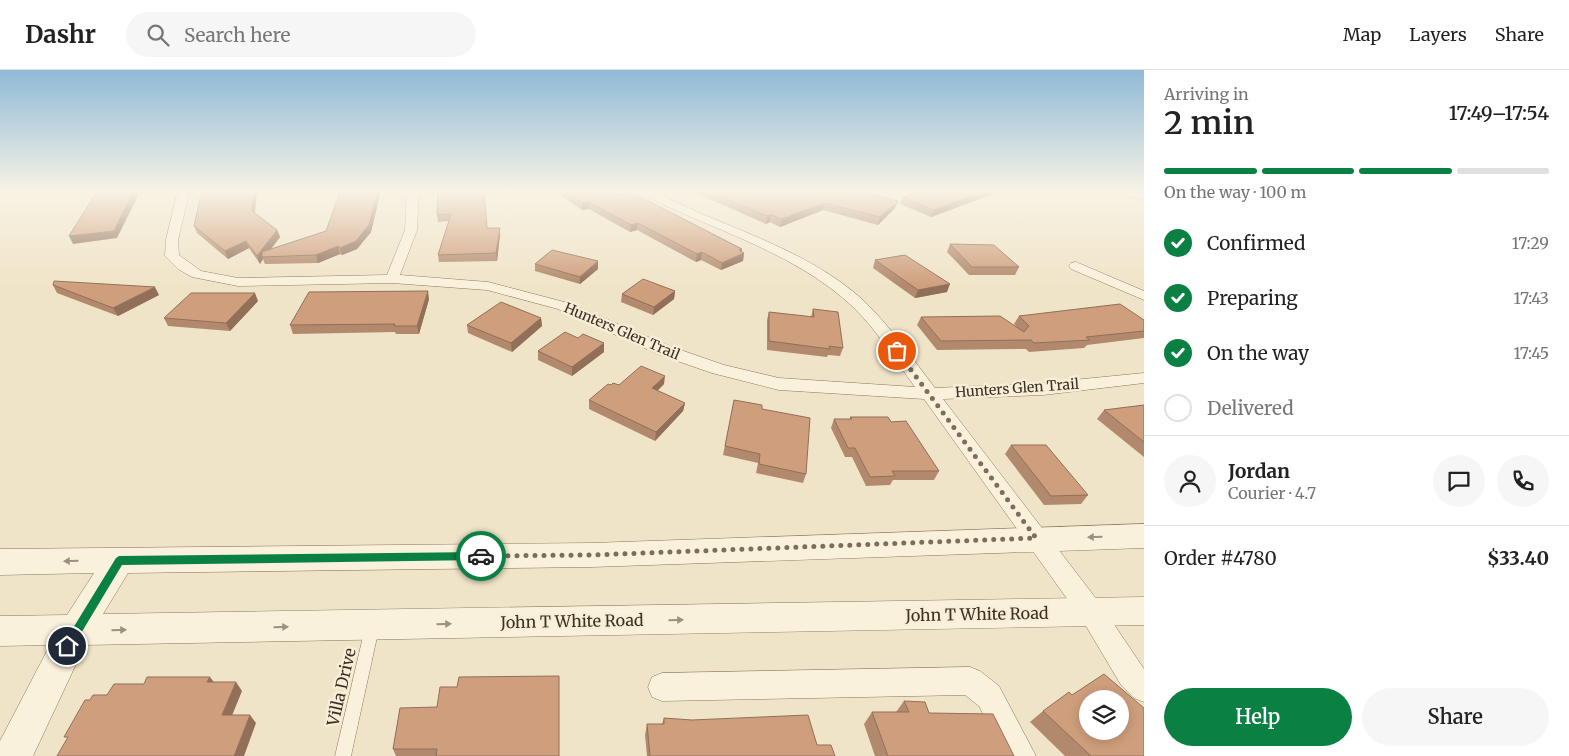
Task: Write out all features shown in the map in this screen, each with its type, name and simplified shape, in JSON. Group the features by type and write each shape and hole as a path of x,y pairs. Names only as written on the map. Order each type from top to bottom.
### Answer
{"street":[{"name":"Hunters Glen Trail","path":"176,222 172,240 172,256 183,266 197,274 238,282 392,279 488,286 563,306 666,351 718,369 779,384 929,394 1043,389 1144,378"},
{"path":"392,279 411,230 411,222"},
{"path":"713,222 790,257 830,280 857,301 876,322 1092,612 1131,675 1144,688"},
{"path":"1076,266 1144,296"},
{"path":"0,562 592,555 1036,538 1144,536"},
{"path":"12,756 75,631 119,561"},
{"name":"John T White Road","path":"0,631 1144,611"},
{"path":"662,687 970,681 989,696 1021,756"}],"lane":[{"name":"Villa Drive","path":"343,756 373,625"}],"building":[{"path":"78,222 118,222 114,231 69,236"},
{"path":"195,222 266,222 277,230 257,256 246,241 225,251 194,226"},
{"path":"329,222 370,222 356,241 340,248 338,246 316,255 262,257 262,252 326,231"},
{"path":"448,222 487,222 487,228 500,228 496,253 438,255"},
{"path":"626,222 689,222 742,249 739,250 744,253 722,263 702,252 697,254 638,223 631,225"},
{"path":"950,244 994,245 1019,267 972,267"},
{"path":"552,250 598,261 580,277 535,264"},
{"path":"905,255 950,284 918,290 875,260"},
{"path":"643,279 675,291 654,307 622,294"},
{"path":"54,281 155,287 113,308 53,285"},
{"path":"428,291 417,326 394,326 395,324 290,325 309,292"},
{"path":"191,293 255,293 226,323 164,318"},
{"path":"501,302 541,318 511,343 467,325"},
{"path":"1120,304 1144,320 1144,331 1086,337 1090,340 1034,343 1031,340 941,341 921,317 1000,316 1024,332 1029,326 1019,316"},
{"path":"813,309 838,312 843,348 829,346 830,349 769,341 769,312 814,317"},
{"path":"565,332 578,338 583,334 604,343 572,367 538,351"},
{"path":"641,366 665,376 652,388 685,403 656,432 589,400 608,384 619,385"},
{"path":"734,400 762,405 762,409 810,418 806,474 759,464 760,454 725,446"},
{"path":"1144,405 1144,442 1104,410"},
{"path":"850,417 888,417 891,422 906,421 939,471 892,471 895,476 870,477 855,448 848,448 834,419 852,419"},
{"path":"1011,445 1046,445 1088,495 1051,496"},
{"path":"1104,674 1123,690 1080,690"},
{"path":"559,676 559,756 436,756 437,749 393,749 400,708 437,707 440,687 457,687 459,677"},
{"path":"147,677 210,677 207,682 236,682 222,715 250,715 234,756 57,756 68,737 64,737 85,700 90,700 93,695 107,695 114,684 144,684"},
{"path":"1079,690 1079,740 1129,740 1129,695 1144,708 1144,756 1091,756 1043,711 1069,692 1072,695"},
{"path":"904,701 925,702 929,713 993,714 1014,756 888,756 872,712 909,712"},
{"path":"808,715 817,745 831,745 835,756 650,756 647,724 664,724 664,718 692,720"}],"way so far":[{"path":"481,556 592,555 1036,538 897,351"}],"route":[{"path":"67,646 119,561 481,556"}]}
